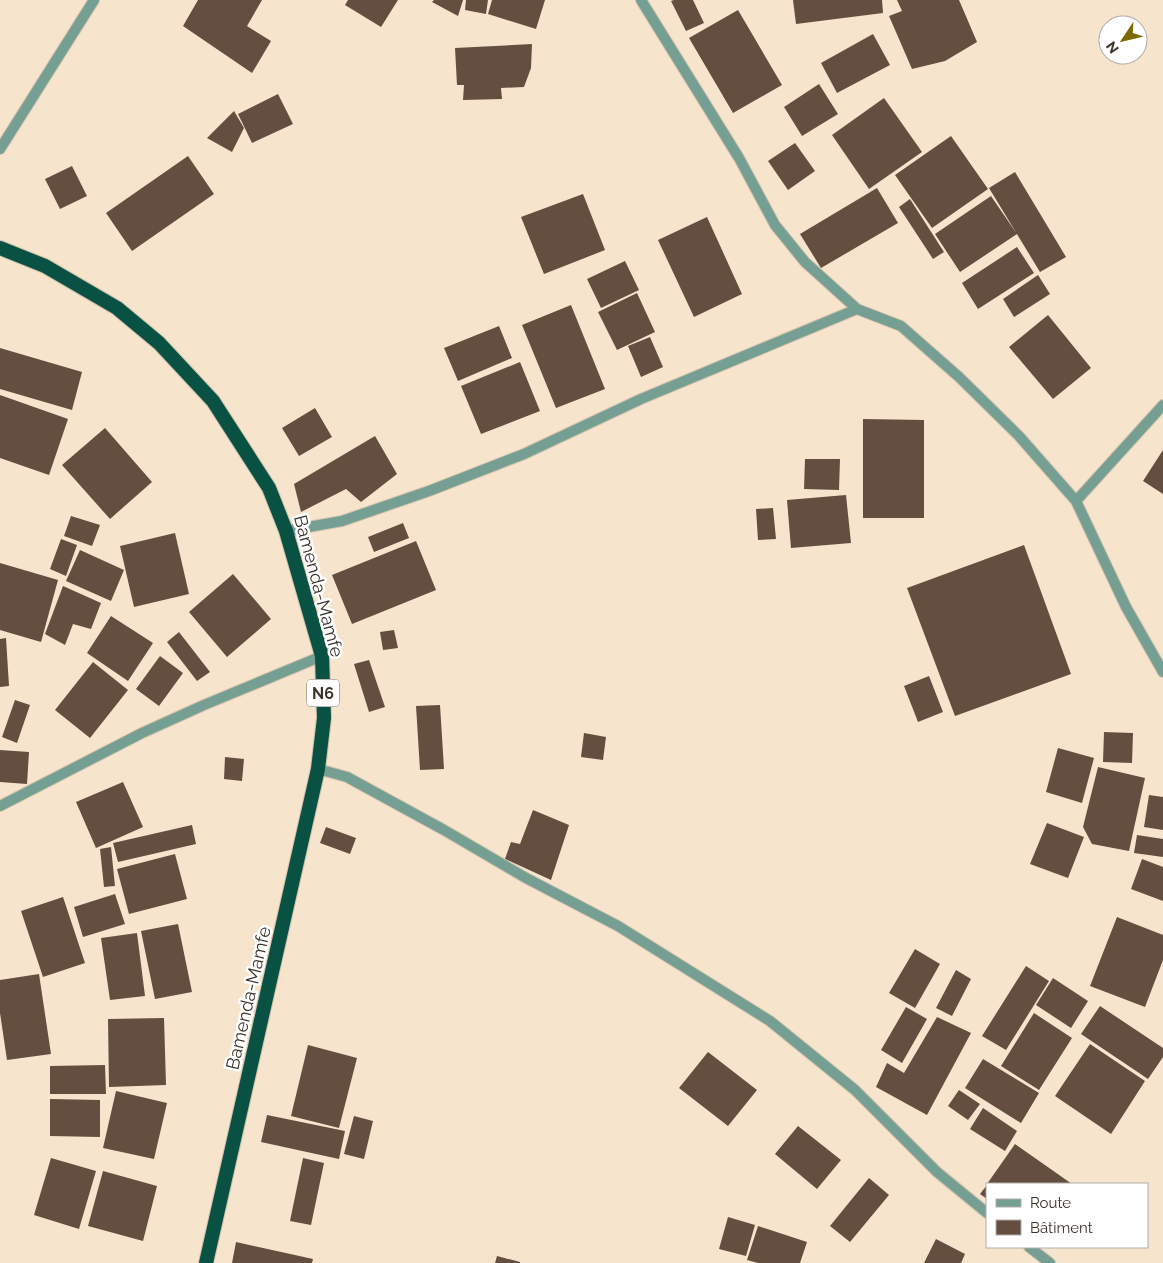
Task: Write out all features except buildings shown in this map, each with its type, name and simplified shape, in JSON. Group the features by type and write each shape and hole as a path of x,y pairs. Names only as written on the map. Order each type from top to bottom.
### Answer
{"highway":[{"name":"Bamenda-Mamfe","path":"0,248 45,266 117,308 159,343 213,401 269,488 286,531 322,656 324,718 318,769 206,1263"}],"street":[{"path":"0,149 94,0"},
{"path":"641,0 739,158 775,225 805,262 857,309 901,326 959,377 1019,436 1076,501 1126,607 1163,672"},
{"path":"286,531 342,521 515,458 641,399 857,309"},
{"path":"1076,501 1163,405"},
{"path":"0,806 142,733 322,656"},
{"path":"318,769 347,777 444,830 526,878 618,926 770,1021 855,1090 937,1172 986,1212"},
{"path":"1030,1248 1050,1263"}]}
